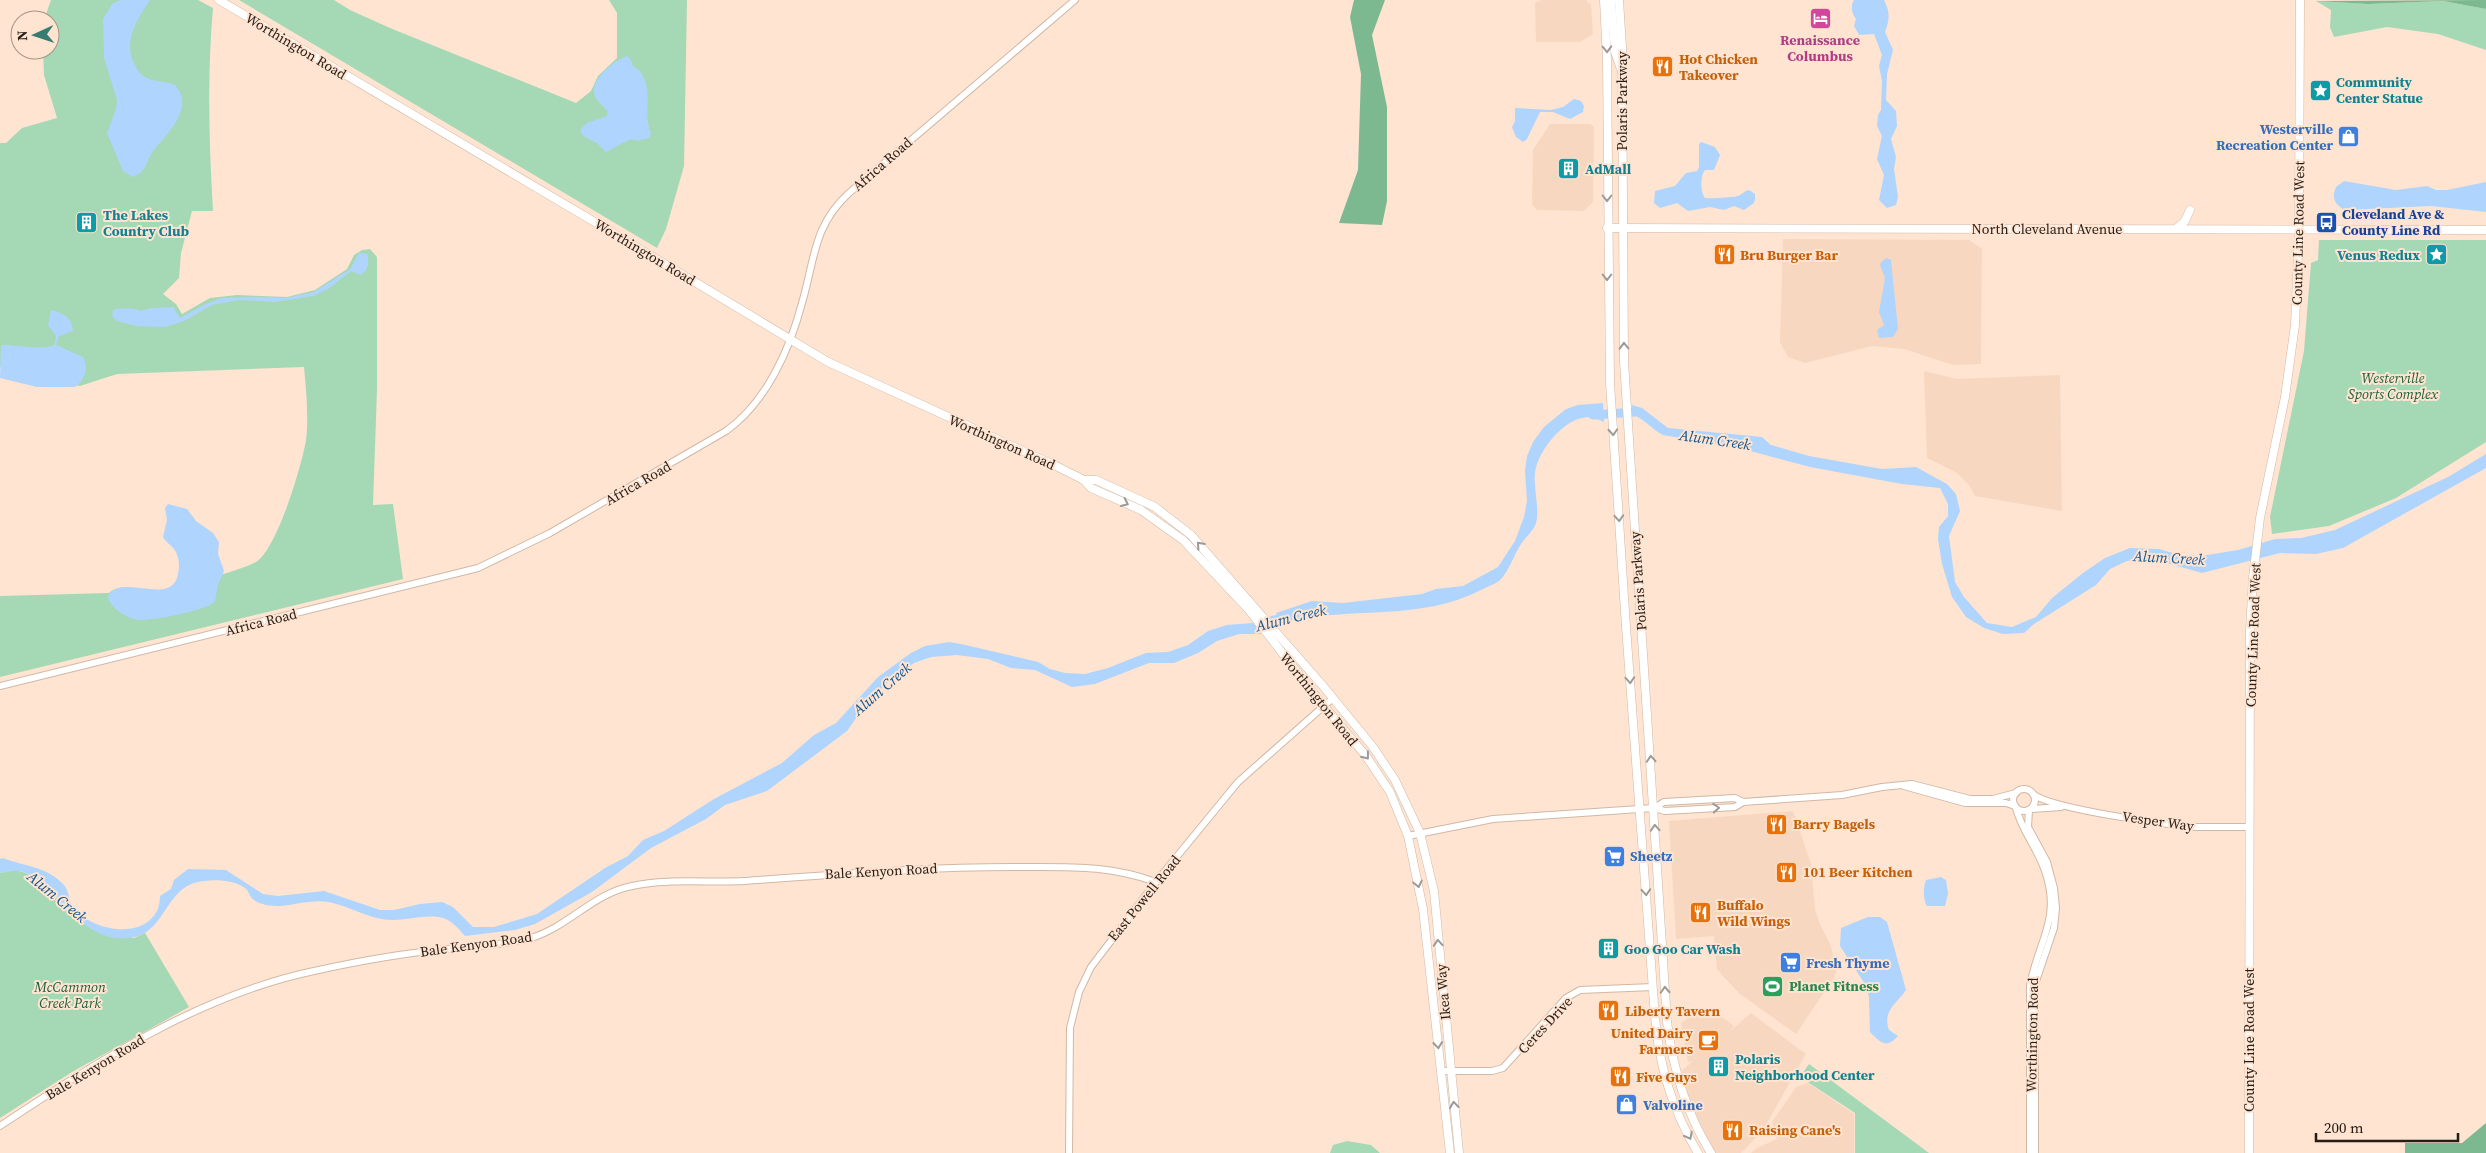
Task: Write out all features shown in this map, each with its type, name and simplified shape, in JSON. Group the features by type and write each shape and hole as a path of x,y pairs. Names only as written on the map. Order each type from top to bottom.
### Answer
{"main road":[{"name":"Worthington Road","path":"219,0 828,362 1084,480 1091,488 1140,510 1167,527 1209,560 1252,608 1283,638 1383,760 1409,806 1420,832"},
{"name":"Polaris Parkway","path":"1604,0 1607,60 1607,228 1610,395 1656,1028 1663,1068 1676,1108 1698,1153"},
{"path":"1612,0 1615,52 1622,71"},
{"name":"Polaris Parkway","path":"1620,0 1626,395 1670,1042 1684,1096 1695,1125 1711,1153"},
{"name":"County Line Road West","path":"2249,1153 2250,631 2253,578 2260,518 2284,404 2294,340 2299,229 2300,0"},
{"path":"2176,229 2185,221 2190,210 2193,221 2200,229"},
{"name":"North Cleveland Avenue","path":"1607,228 2486,230"},
{"name":"Worthington Road","path":"1252,608 1276,645 1323,706 1374,767 1390,792 1408,836"},
{"name":"Ikea Way","path":"1420,832 1436,906 1459,1153"},
{"name":"Ikea Way","path":"1408,836 1423,909 1450,1153"}],"street":[{"name":"Africa Road","path":"0,686 447,577 490,564 551,533 735,425 751,410 762,393 790,340 822,227 828,215 840,201 1075,0"},
{"name":"East Powell Road","path":"1069,1153 1069,1035 1076,1000 1086,976 1096,959 1156,882 1242,778 1332,698"},
{"path":"1408,836 1420,832 1493,819 1654,808 1664,802 1735,798 1743,802 1842,795 1898,785 1920,785 1979,800 2001,798 2025,789 2033,794 2035,800 2030,809 2021,811 2006,803 1965,803 1898,785"},
{"path":"2016,793 2013,799 2016,807"},
{"name":"Vesper Way","path":"2033,794 2044,801 2067,807 2195,827 2250,827"},
{"name":"Worthington Road","path":"2016,807 2020,822 2042,864 2051,898 2047,935 2034,968 2030,986 2030,1153"},
{"name":"Vesper Way","path":"2030,809 2067,807"},
{"name":"Worthington Road","path":"2030,809 2028,827 2047,862 2054,888 2056,908 2054,928 2035,984 2035,1153"},
{"name":"Bale Kenyon Road","path":"0,1126 120,1051 218,1000 275,981 343,965 412,953 532,938 545,933 612,892 631,886 712,883 899,870 1006,866 1113,869 1156,882"},
{"name":"Ceres Drive","path":"1441,1071 1492,1072 1503,1068 1566,998 1580,990 1653,987"}],"shaded area":[{"path":"1542,0 1586,0 1591,5 1593,34 1580,42 1536,42 1535,3"},
{"path":"1550,124 1590,124 1594,127 1593,202 1584,211 1537,210 1532,205 1533,150"},
{"path":"1783,239 1969,240 1982,249 1981,364 1953,365 1904,349 1872,346 1805,363 1788,357 1780,342"},
{"path":"1924,371 1957,379 2060,375 2062,511 1975,496 1969,485 1957,473 1927,458"},
{"path":"1793,811 1811,864 1815,909 1830,944 1837,968 1835,976 1796,1034 1740,994 1721,974 1717,969 1714,936 1676,939 1669,821"},
{"name":"Polaris Neighborhood Center","path":"1702,1009 1717,1010 1718,1014 1734,1026 1730,1031 1751,1013 1806,1054 1763,1130 1741,1153 1711,1153 1677,1075 1693,1061 1688,1062 1681,1023"},
{"path":"1808,1083 1854,1114 1854,1153 1751,1153 1757,1148 1777,1139 1772,1122 1796,1087"}],"green space":[{"path":"51,0 198,0 213,8 209,110 213,211 192,211 181,253 179,278 163,294 176,304 182,314 210,298 237,295 287,297 315,290 347,269 354,255 362,250 370,249 377,257 377,389 373,505 393,504 403,579 0,677 0,596 109,593 127,587 160,590 237,570 256,562 264,554 280,524 304,452 307,432 304,367 117,374 80,386 0,367 0,143 6,143 22,128 57,118 44,75 43,60 60,60 60,10 48,10"},
{"path":"239,0 334,0 350,10 390,28 576,103 591,91 598,76 617,58 617,13 609,0 687,0 684,166 666,229 657,248"},
{"path":"1354,0 1385,0 1372,35 1387,107 1387,201 1382,225 1339,223 1358,170 1361,74 1350,17"},
{"path":"2486,0 2486,9 2443,1 2368,4 2316,1"},
{"path":"2316,1 2368,4 2443,1 2486,9 2486,50 2438,34 2387,27 2334,37 2330,27 2331,10"},
{"name":"Westerville Sports Complex","path":"2319,240 2486,240 2486,442 2396,498 2329,526 2272,534 2270,517 2304,351 2311,263 2318,260"},
{"name":"McCammon Creek Park","path":"15,870 26,873 41,883 84,924 134,938 145,933 189,1007 72,1072 0,1118 0,873"},
{"path":"1809,1064 1929,1153 1855,1153 1855,1113 1800,1077"},
{"path":"2486,1123 2486,1153 2405,1153 2405,1143 2462,1143"},
{"path":"1347,1141 1371,1145 1380,1153 1330,1153 1333,1145"}],"water":[{"path":"121,0 150,0 137,22 131,37 130,44 133,61 143,76 175,85 181,93 182,102 181,111 172,128 151,154 141,172 133,177 123,171 107,133 116,109 117,100 104,58 103,19 113,3"},
{"path":"1854,0 1884,0 1888,12 1888,23 1885,32 1893,50 1887,74 1886,100 1896,111 1897,126 1891,139 1896,157 1894,169 1898,197 1896,205 1887,208 1879,200 1884,175 1877,159 1882,136 1877,126 1878,115 1881,110 1882,81 1879,66 1882,55 1874,34 1859,35 1854,26 1856,19 1852,7"},
{"path":"627,56 645,81 651,133 649,138 638,141 631,139 606,152 597,143 583,136 580,130 587,123 607,116 608,112 595,95 595,86 606,70"},
{"path":"1574,99 1581,101 1584,106 1583,112 1570,119 1553,112 1540,112 1527,139 1523,142 1516,137 1512,127 1515,121 1515,108 1551,110 1563,107"},
{"path":"1701,142 1715,147 1720,155 1714,170 1705,170 1703,173 1701,188 1705,198 1736,196 1749,190 1755,194 1754,203 1744,210 1734,206 1724,210 1710,207 1688,211 1677,203 1660,208 1654,203 1655,191 1675,186 1686,173 1697,171 1699,167 1699,144"},
{"path":"2344,181 2396,190 2427,186 2436,190 2447,190 2486,182 2486,212 2431,206 2345,210 2336,203 2334,198 2336,187"},
{"path":"359,253 367,254 368,257 368,266 361,275 351,271 328,289 313,296 276,302 239,300 212,305 184,321 165,327 136,326 117,321 112,316 113,310 131,308 141,311 151,308 173,307 180,318 222,298 286,298 314,292 350,269"},
{"path":"1887,258 1891,260 1898,329 1893,337 1879,338 1877,330 1884,325 1879,312 1885,278 1880,265"},
{"path":"51,310 63,314 71,322 73,331 59,336 56,345 83,357 86,369 81,381 75,387 37,387 0,378 1,345 49,347 54,345 56,336 48,325"},
{"path":"1603,403 1604,422 1588,417 1574,421 1558,432 1545,448 1535,473 1537,520 1535,526 1521,544 1502,578 1498,581 1459,599 1434,606 1409,610 1332,615 1282,623 1276,613 1312,601 1343,603 1422,594 1436,589 1463,586 1498,567 1515,541 1524,517 1527,501 1525,471 1527,456 1533,442 1544,427 1566,409 1578,405"},
{"path":"1632,405 1642,408 1668,428 1762,437 1771,445 1809,456 1882,469 1916,467 1947,484 1956,494 1960,511 1949,536 1955,582 1964,597 1987,623 2012,627 2036,617 2052,598 2105,558 2130,548 2159,549 2180,555 2201,556 2238,550 2275,539 2301,538 2335,530 2448,477 2486,454 2486,468 2343,548 2316,554 2280,553 2202,573 2153,559 2127,561 2110,569 2096,585 2034,624 2024,633 2003,634 1984,628 1966,617 1952,597 1942,564 1938,539 1939,527 1948,516 1948,504 1940,488 1902,484 1810,467 1743,449 1663,435 1633,415"},
{"path":"168,504 187,509 196,521 213,533 219,542 218,554 224,571 218,585 215,601 203,608 168,617 146,620 130,618 116,609 109,600 108,596 114,590 124,587 157,590 166,588 174,584 178,574 179,563 176,552 163,537 167,520 165,508"},
{"path":"1253,623 1262,634 1239,634 1217,641 1198,653 1174,663 1149,663 1095,684 1072,687 1035,670 1011,668 988,659 957,655 931,657 914,663 894,677 868,701 847,731 767,791 725,805 706,819 651,848 592,892 535,924 515,930 465,936 450,921 438,917 399,920 376,918 322,901 279,906 266,905 253,899 246,889 240,885 228,881 209,880 187,886 178,893 150,929 140,935 128,938 111,937 96,932 83,923 39,880 19,871 0,873 0,859 3,858 48,873 65,886 71,904 81,915 91,922 115,929 128,929 140,926 149,920 158,909 160,896 171,889 174,880 188,869 226,870 263,894 278,896 324,891 380,910 394,910 420,904 442,902 453,907 473,927 494,927 537,914 605,868 628,856 643,840 664,831 714,799 782,763 814,735 836,723 878,677 911,653 925,646 949,642 961,644 1038,662 1050,669 1065,673 1085,674 1108,668 1146,653 1168,652 1188,645 1208,631 1227,625"},
{"path":"1941,877 1946,880 1948,894 1945,906 1927,906 1924,893 1926,880"},
{"path":"1868,917 1880,917 1887,922 1906,990 1891,1008 1887,1017 1889,1030 1898,1036 1887,1043 1881,1042 1870,1032 1869,997 1865,984 1840,946 1841,928"}],"waterway":[{"name":"Alum Creek","path":"1593,415 1635,412"},
{"name":"Alum Creek","path":"1260,624 1289,616"}],"place":[{"name":"Renaissance Columbus","path":"1820,18"},
{"name":"Hot Chicken Takeover","path":"1663,67"},
{"name":"Community Center Statue","path":"2320,90"},
{"name":"Westerville Recreation Center","path":"2349,137"},
{"name":"AdMall","path":"1569,169"},
{"name":"Cleveland Ave & County Line Rd","path":"2326,222"},
{"name":"The Lakes Country Club","path":"87,223"},
{"name":"Bru Burger Bar","path":"1724,255"},
{"name":"Venus Redux","path":"2436,255"},
{"name":"Barry Bagels","path":"1777,824"},
{"name":"Sheetz","path":"1614,856"},
{"name":"101 Beer Kitchen","path":"1787,872"},
{"name":"Buffalo Wild Wings","path":"1701,913"},
{"name":"Goo Goo Car Wash","path":"1608,949"},
{"name":"Fresh Thyme","path":"1790,963"},
{"name":"Planet Fitness","path":"1773,986"},
{"name":"Liberty Tavern","path":"1609,1011"},
{"name":"United Dairy Farmers","path":"1709,1041"},
{"name":"Polaris Neighborhood Center","path":"1719,1067"},
{"name":"Five Guys","path":"1620,1077"},
{"name":"Valvoline","path":"1627,1105"},
{"name":"Raising Cane's","path":"1733,1130"}]}
